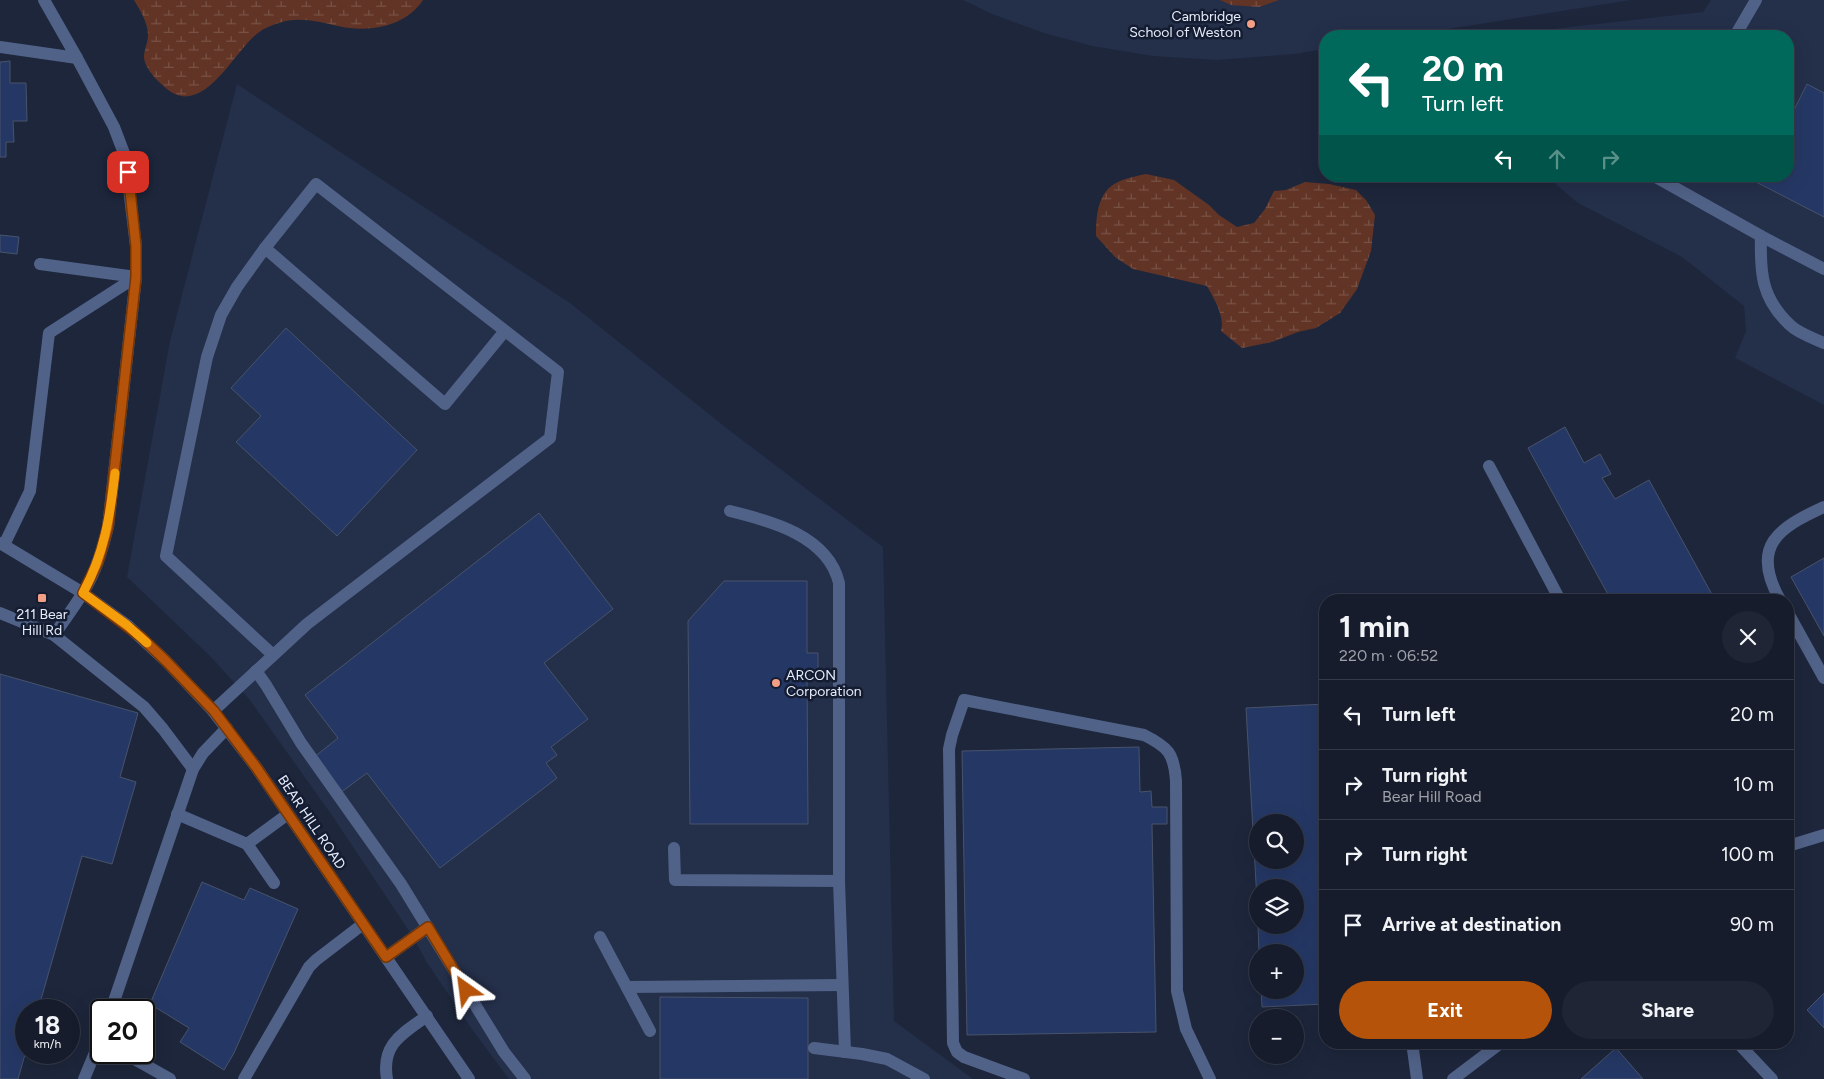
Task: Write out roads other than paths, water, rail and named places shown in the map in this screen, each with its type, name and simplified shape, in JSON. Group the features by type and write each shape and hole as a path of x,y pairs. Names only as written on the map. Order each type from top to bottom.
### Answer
{"street":[{"path":"44,0 114,127 125,156 136,246 136,277 108,527 98,562 83,593 54,635"},
{"path":"1738,30 1756,0"},
{"path":"0,47 77,58"},
{"path":"1665,182 1760,236 1824,269"},
{"path":"214,711 316,616 550,438 558,372 504,332 316,184 264,248 237,287 216,329 207,357 166,556 273,655"},
{"path":"1760,236 1760,267 1764,289 1778,311 1791,326 1824,343"},
{"path":"264,248 445,404 504,332"},
{"path":"40,264 136,277"},
{"path":"2,544 27,501 30,491 49,334 136,277"},
{"path":"1488,466 1557,594"},
{"path":"1778,594 1767,566 1768,552 1774,539 1784,528 1799,518 1824,507"},
{"path":"730,511 760,518 813,544 826,556 836,571 839,583 839,881 845,1052"},
{"name":"BEAR HILL ROAD","path":"2,544 83,593 141,637 214,711 288,814 469,1079"},
{"path":"0,613 54,635 144,707 193,769"},
{"path":"1794,624 1824,678"},
{"path":"256,671 300,743 401,884 504,1052 525,1079"},
{"path":"1024,1079 964,1057 957,1052 953,1044 949,749 964,700 1144,735 1159,742 1170,754 1175,765 1176,781 1177,991 1186,1029 1210,1079"},
{"path":"115,999 193,769 203,753 227,728"},
{"path":"177,814 247,844 274,883"},
{"path":"247,844 288,814"},
{"path":"1794,844 1824,835"},
{"path":"674,848 675,880 839,881"},
{"path":"244,1079 309,967 363,924"},
{"path":"386,957 428,927"},
{"path":"600,937 650,1031"},
{"path":"627,987 842,985"},
{"path":"387,1079 387,1055 394,1040 427,1016"},
{"path":"814,1048 887,1059 924,1079"},
{"path":"1413,1049 1417,1079"},
{"path":"1453,1079 1493,1049"},
{"path":"1744,1049 1772,1079"},
{"path":"84,1079 91,1064"},
{"path":"143,1064 170,1079"}],"place":[{"name":"Cambridge School of Weston","path":"1251,24"},
{"name":"211 Bear Hill Rd","path":"42,598"},
{"name":"ARCON Corporation","path":"776,683"}]}
